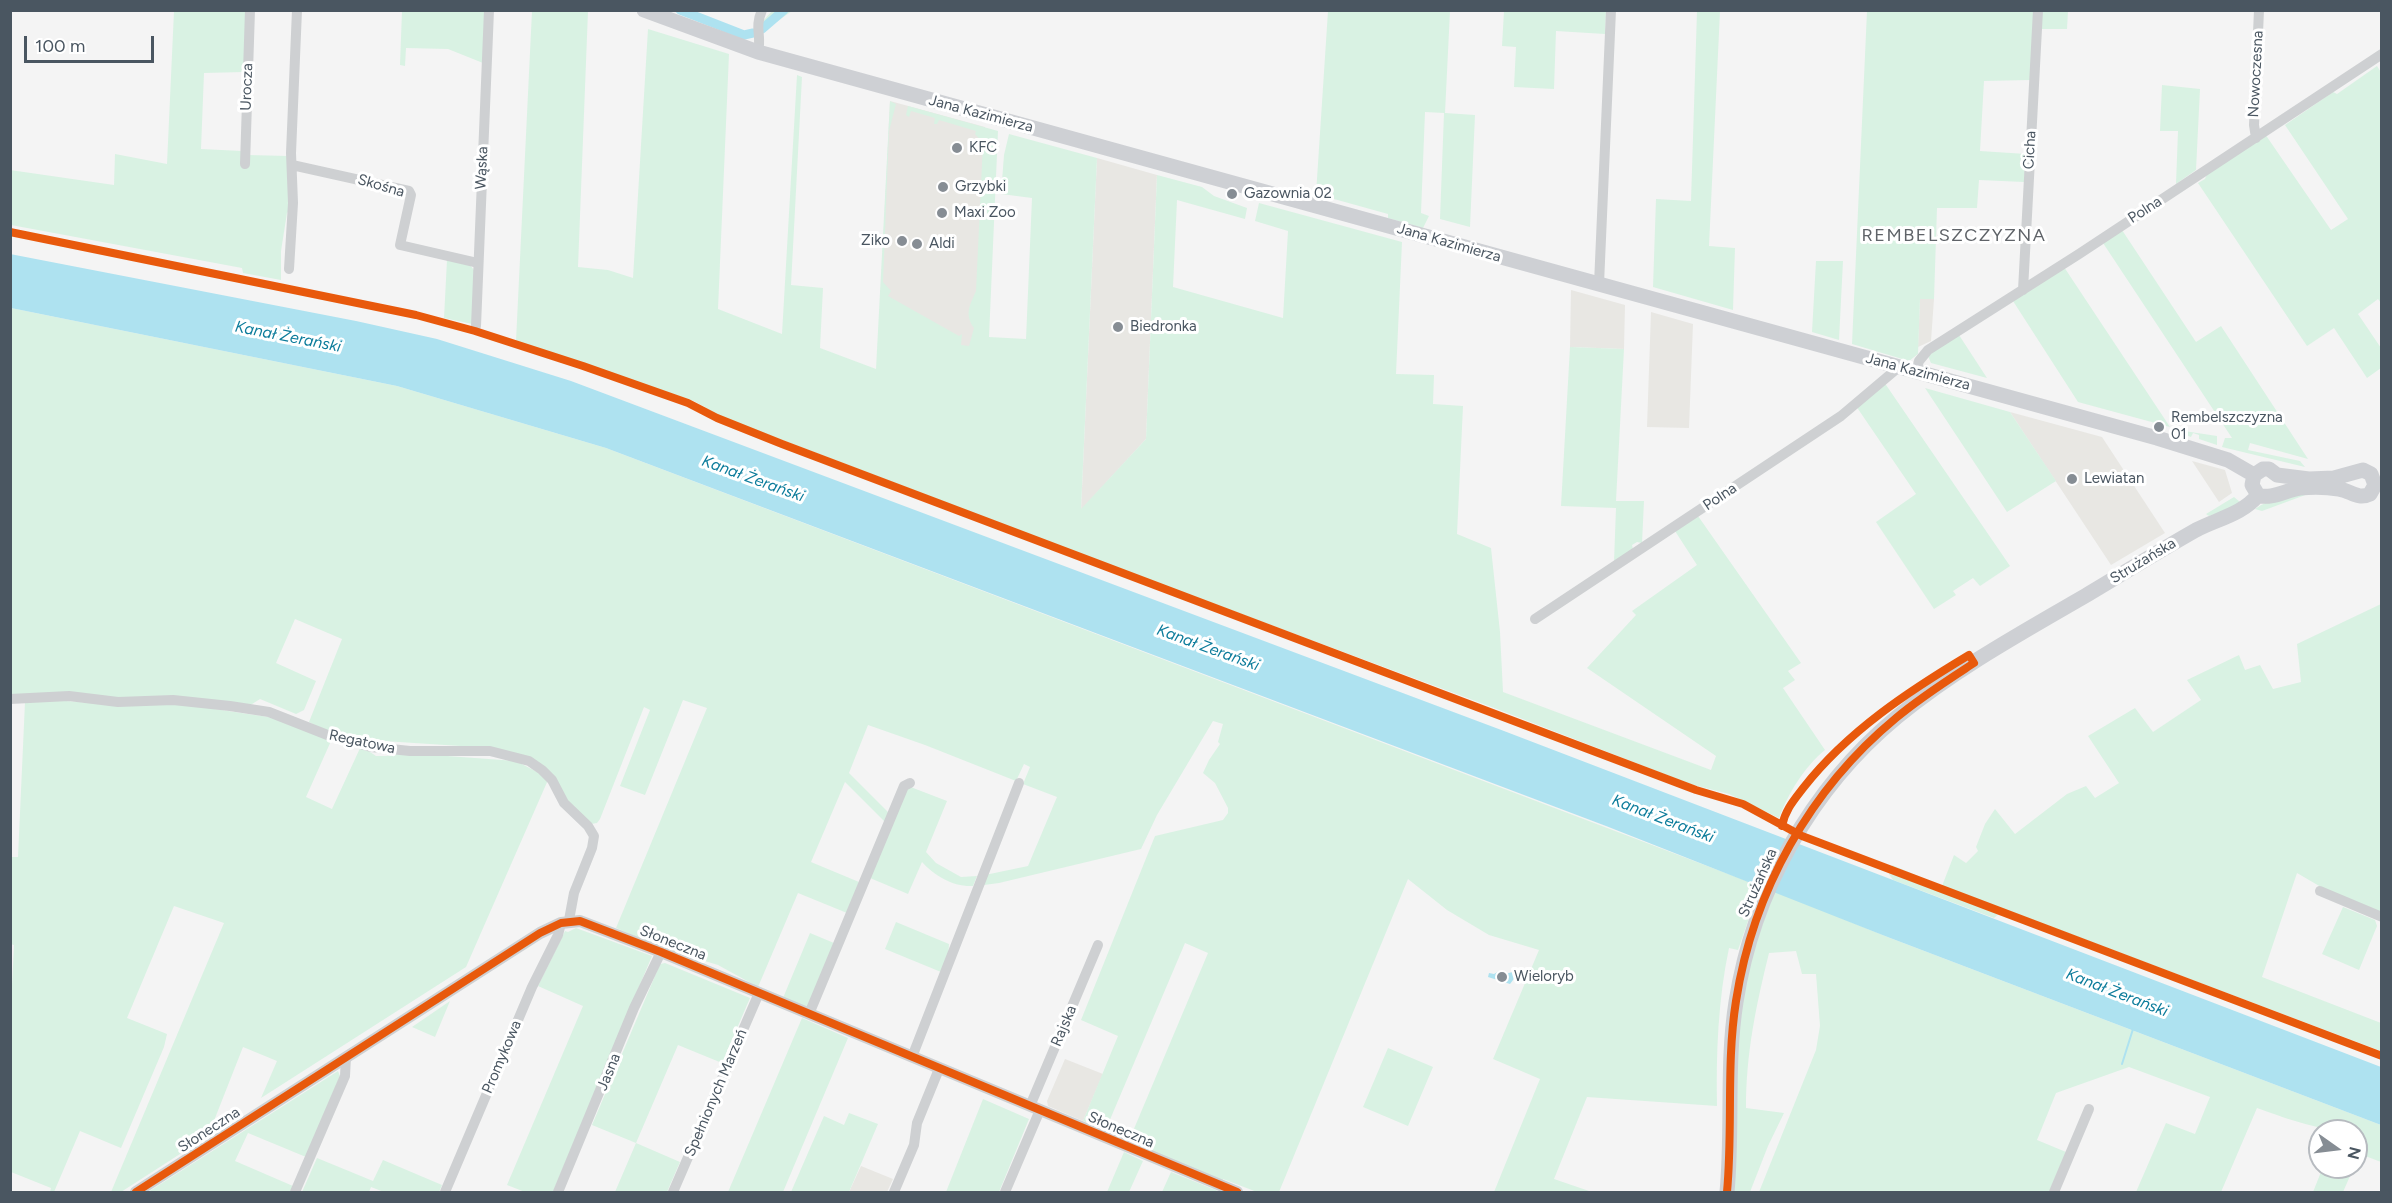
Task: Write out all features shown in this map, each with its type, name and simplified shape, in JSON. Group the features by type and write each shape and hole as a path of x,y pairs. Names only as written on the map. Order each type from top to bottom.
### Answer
{"main road":[{"name":"Jana Kazimierza","path":"644,10 758,52 2198,450 2236,463 2254,475"},
{"path":"2263,469 2269,469 2277,475 2350,483 2301,488 2265,497 2258,495 2252,485 2254,475 2263,469"},
{"path":"2358,470 2377,471 2375,484 2377,496 2359,497 2350,483 2358,470"},
{"path":"2275,494 2279,483 2277,475"},
{"name":"Strużańska","path":"1727,1192 1730,1072 1736,1003 1743,964 1762,903 1781,862 1804,822 1848,763 1916,702 2065,607 2198,529 2233,514 2258,495"}],"street":[{"name":"Urocza","path":"244,164 250,10"},
{"path":"289,269 294,203 291,153 297,10"},
{"name":"Wąska","path":"476,326 489,10"},
{"path":"758,52 760,40 757,23 762,10"},
{"path":"1599,284 1611,10"},
{"name":"Cicha","path":"2023,290 2038,10"},
{"name":"Nowoczesna","path":"2256,138 2254,125 2259,10"},
{"name":"Polna","path":"1916,371 1919,361 1928,351 2382,54"},
{"name":"Skośna","path":"292,165 409,191 411,195 400,245 478,263"},
{"name":"Polna","path":"1535,619 1841,416 1899,367"},
{"name":"Regatowa","path":"10,699 69,696 118,702 174,700 218,705 269,712 330,736 371,747 410,751 490,751 529,761 552,780 564,803 588,826 594,836 592,848 565,922"},
{"path":"809,1014 904,786 910,783"},
{"path":"912,1057 1019,783"},
{"path":"2320,891 2382,917"},
{"name":"Słoneczna","path":"136,1192 540,933 565,922 590,924 661,952 1238,1192"},
{"name":"Promykowa","path":"445,1192 532,987 565,922"},
{"name":"Rajska","path":"1005,1192 1098,945"},
{"name":"Jasna","path":"558,1192 634,1008 661,952"},
{"name":"Spełnionych Marzeń","path":"673,1192 759,993"},
{"path":"295,1192 345,1076 346,1057"},
{"path":"894,1192 914,1145 916,1123 939,1069"},
{"path":"2054,1192 2089,1109"}],"shaded area":[{"path":"890,101 985,127 968,487 877,369"},
{"path":"1097,158 1157,175 1146,439 1081,510"},
{"path":"1571,290 1625,305 1624,349 1570,347"},
{"path":"1920,299 1934,299 1931,341 1918,347"},
{"path":"1651,312 1693,324 1689,428 1647,427"},
{"path":"2010,412 2102,437 2165,533 2111,565"},
{"path":"2192,461 2225,470 2232,493 2219,502"},
{"path":"1065,1059 1103,1074 1083,1121 1048,1106 1047,1101"},
{"path":"861,1166 893,1179 887,1192 849,1192"}],"green space":[{"path":"174,11 246,11 244,72 204,73 201,149 242,151 248,155 288,156 289,211 281,251 281,280 243,273 242,268 11,225 10,170 114,185 115,154 167,164"},
{"path":"402,11 485,11 483,63 448,49 406,48 405,66 400,65"},
{"path":"532,11 588,11 578,267 608,270 633,278 648,29 729,54 718,309 782,334 797,75 802,77 791,285 823,288 820,348 876,369 890,101 896,104 889,131 883,282 891,291 888,296 959,336 962,334 961,345 969,346 974,328 969,314 976,291 983,143 975,134 976,131 939,120 937,124 934,124 935,118 911,111 909,117 906,115 908,106 998,131 989,337 1026,339 1032,198 1001,194 1004,155 1009,134 1097,158 1081,509 1146,439 1157,175 1202,187 1214,196 1247,208 1245,219 1177,200 1173,287 1283,318 1288,231 1255,221 1259,203 1402,242 1396,374 1434,375 1433,404 1463,406 1457,534 1491,548 1500,632 1503,692 1711,770 1716,756 1587,668 1636,615 1632,611 1697,565 1675,531 1698,516 1801,663 1788,671 1795,680 1783,688 1825,750 1810,764 1798,781 1779,818 1729,794 1690,784 722,417 694,401 516,341"},
{"path":"772,11 792,11 762,32 762,22"},
{"path":"1328,11 1450,11 1445,113 1475,115 1470,227 1440,219 1444,113 1425,112 1421,213 1429,216 1423,228 1388,218 1388,214 1316,194"},
{"path":"1504,11 1606,11 1605,34 1556,31 1554,89 1514,87 1516,47 1502,46"},
{"path":"1697,11 1720,11 1709,246 1735,248 1733,310 1653,287 1656,199 1691,201"},
{"path":"1867,11 2034,11 2030,80 1984,81 1980,151 2026,154 2024,182 1979,180 1977,208 1937,208 1934,299 1920,299 1918,354 1909,361 1852,344"},
{"path":"2040,11 2068,11 2067,29 2041,29"},
{"path":"2377,66 2382,74 2381,303 2378,299 2358,314 2381,348 2381,368 2367,378 2334,328 2307,346 2198,183 2205,179 2207,174 2265,134 2331,230 2348,219 2285,125 2333,92 2337,94"},
{"path":"2162,85 2200,89 2196,170 2176,184 2178,131 2160,131"},
{"path":"2122,230 2196,342 2221,326 2308,459 2250,443 2248,450 2300,461 2305,467 2222,447 2225,438 2232,438 2103,243"},
{"path":"447,260 470,265 474,270 472,324 444,318"},
{"path":"1816,261 1843,261 1839,340 1812,332"},
{"path":"2064,267 2170,427 2078,402 2013,301"},
{"path":"11,308 397,386 606,448 1760,886 1738,950 1729,948 1718,1027 1717,1106 1587,1097 1554,1179 1592,1192 1494,1192 1540,1079 1493,1059 1539,950 1489,935 1447,910 1408,879 1279,1192 1257,1192 1223,1179 1222,1182 1128,1143 1208,953 1185,943 1106,1129 1083,1121 1118,1036 1081,1020 1155,836 1223,820 1228,813 1228,808 1215,783 1203,773 1220,744 1218,742 1223,724 1213,721 1157,815 1141,849 984,885 985,875 1028,866 1057,797 1023,784 1030,767 1024,764 1016,781 868,725 849,773 890,814 886,823 845,782 811,862 859,882 847,913 798,893 758,987 718,965 662,948 616,928 707,708 683,700 645,795 620,786 650,710 644,707 600,819 597,823 591,824 565,800 549,772 491,748 353,739 333,735 309,722 342,639 295,619 276,663 316,681 304,710 296,714 260,699 249,706 11,695"},
{"path":"1959,335 1987,378 1931,363 1927,354"},
{"path":"1570,347 1624,349 1616,501 1644,501 1642,543 1637,542 1632,545 1633,549 1614,562 1616,508 1561,506"},
{"path":"1884,382 2010,566 1980,586 1973,578 1953,591 1956,595 1934,609 1876,522 1916,494 1856,406"},
{"path":"1925,388 2010,412 2056,481 2007,512"},
{"path":"2171,429 2217,436 2217,445 2199,439 2199,435 2193,433 2191,437"},
{"path":"2308,494 2262,511 2255,509 2273,500"},
{"path":"2234,497 2240,502 2232,508 2209,516 2206,514"},
{"path":"2381,604 2381,913 2321,887 2297,873 2262,977 2381,1023 2381,1051 2004,909 1994,918 1893,880 1889,874 1892,865 1942,886 1954,855 1966,863 1978,851 1976,847 1985,824 1995,809 2015,834 2067,794 2086,786 2095,798 2119,783 2088,736 2135,708 2153,732 2201,700 2187,680 2239,655 2245,670 2260,665 2273,689 2301,682 2297,644"},
{"path":"53,700 120,705 188,705 275,718 331,741 306,797 332,809 361,746 376,756 406,753 516,761 548,780 466,967 261,1098 277,1061 243,1047 208,1136 121,1192 111,1192 224,923 174,906 127,1018 167,1034 164,1047 121,1148 80,1131 54,1192 50,1192 51,1188 11,1172 10,1026 14,945 10,944 10,857 18,857 25,702"},
{"path":"908,786 947,801 926,852 936,863 961,877 977,876 973,886 958,885 945,880 922,862 908,894 870,878"},
{"path":"1775,891 1885,936 2365,1119 2308,1119 2308,1125 2257,1108 2221,1192 2136,1192 2166,1123 2195,1134 2210,1097 2129,1067 2056,1093 2037,1140 2066,1152 2049,1192 1759,1192 1816,1050 1820,1026 1816,974 1802,974 1796,951 1769,953 1750,1049 1746,1108 1784,1113 1750,1192 1732,1192 1740,1017 1753,953"},
{"path":"2343,907 2375,920 2377,926 2359,970 2322,954"},
{"path":"896,922 949,944 948,957 941,972 885,949"},
{"path":"576,928 652,956 553,1192 525,1192 507,1185 583,1006 538,986 565,931"},
{"path":"810,933 834,943 807,1008 783,998"},
{"path":"665,963 750,998 722,1063 678,1045 636,1143 592,1125 660,964"},
{"path":"450,1001 435,1037 412,1027"},
{"path":"802,1018 848,1038 783,1192 728,1192"},
{"path":"1388,1048 1433,1067 1408,1126 1363,1107"},
{"path":"338,1071 340,1076 306,1157 248,1133 235,1161 293,1186 291,1192 148,1192"},
{"path":"983,1099 1029,1119 999,1192 946,1192"},
{"path":"849,1113 878,1124 849,1192 791,1192 824,1116 844,1125"},
{"path":"2368,1120 2381,1125 2381,1162 2368,1157"},
{"path":"636,1143 680,1162 667,1192 615,1192"},
{"path":"1124,1152 1143,1161 1129,1192 1107,1192"},
{"path":"317,1158 373,1181 383,1160 442,1185 439,1192 384,1192 371,1187 369,1192 302,1192"},
{"path":"1171,1172 1218,1191 1162,1192"},
{"path":"2318,1179 2349,1179 2343,1192 2313,1192"}],"water":[{"name":"Kanał Żerański","path":"10,254 356,321 437,339 571,381 1504,731 2381,1067 2381,1125 1885,936 1606,826 606,448 397,386 11,308"},
{"path":"1499,971 1506,974 1512,972 1516,976 1510,984 1488,977 1489,973 1494,974"}],"waterway":[{"path":"680,10 744,35 753,33"},
{"path":"762,29 784,10"},
{"path":"2122,1064 2133,1029"}],"cycle path":[{"path":"10,232 416,315 475,331 583,366 688,403 717,418 782,444 1696,790 1743,804 1802,836 2382,1056"},
{"path":"1727,1192 1731,1049 1736,1001 1744,960 1771,882 1790,845 1812,810 1837,777 1865,746 1896,718 1974,663 1969,655 1902,698 1840,748 1797,796 1782,826"},
{"path":"136,1192 540,933 561,923 580,921 661,952 1237,1192"}],"place":[{"name":"KFC","path":"957,148"},
{"name":"Grzybki","path":"943,187"},
{"name":"Gazownia 02","path":"1232,194"},
{"name":"Maxi Zoo","path":"942,213"},
{"name":"Ziko","path":"902,241"},
{"name":"Aldi","path":"917,244"},
{"name":"Biedronka","path":"1118,327"},
{"name":"Rembelszczyzna 01","path":"2159,427"},
{"name":"Lewiatan","path":"2072,479"},
{"name":"Wieloryb","path":"1502,977"}],"district":[{"name":"REMBELSZCZYZNA","path":"1954,236"}]}
